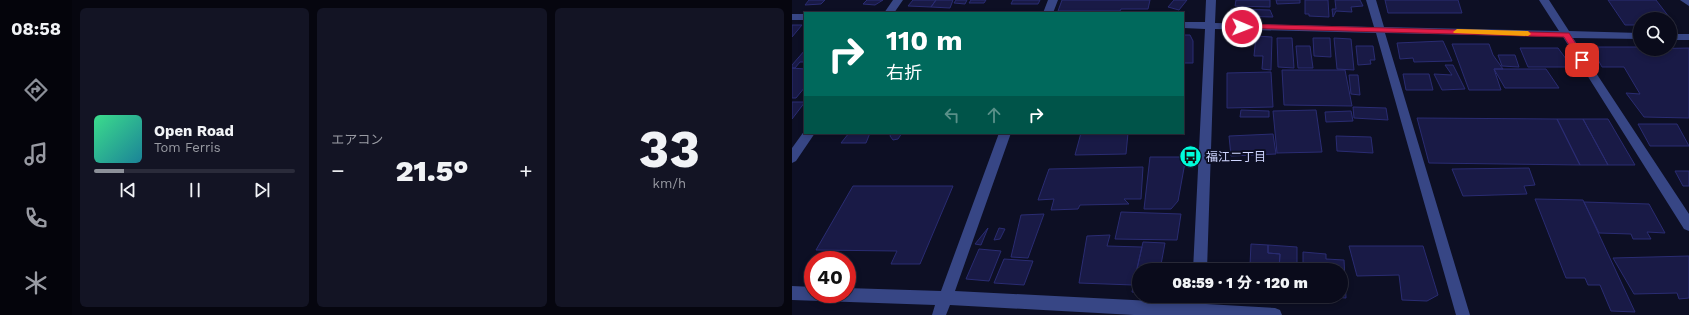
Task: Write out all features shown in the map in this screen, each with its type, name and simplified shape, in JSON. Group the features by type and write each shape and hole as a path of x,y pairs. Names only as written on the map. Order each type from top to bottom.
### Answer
{"street":[{"path":"890,12 898,0"},
{"path":"1048,12 1053,0"},
{"path":"1200,263 1211,0"},
{"path":"1371,0 1463,315"},
{"path":"1544,0 1689,225"},
{"path":"1685,0 1689,3"},
{"path":"792,16 804,17"},
{"path":"1184,25 1633,36"},
{"path":"1677,37 1689,37"},
{"path":"792,158 808,134"},
{"path":"939,315 1005,134"},
{"path":"792,293 1198,307 1275,315"}],"building":[{"path":"809,0 825,0 821,4 805,5"},
{"path":"867,0 883,0 875,5 863,4"},
{"path":"913,0 936,0 931,7 908,6"},
{"path":"936,0 953,0 950,8 931,7"},
{"path":"956,0 967,0 965,4 954,3"},
{"path":"971,0 986,0 984,3 969,3"},
{"path":"1013,0 1040,0 1038,4 1011,4"},
{"path":"1062,0 1150,0 1148,9 1121,9 1120,11 1058,11"},
{"path":"1174,0 1187,0 1179,10 1168,7"},
{"path":"1236,0 1270,0 1270,7 1235,6"},
{"path":"1276,0 1300,0 1300,3 1277,4"},
{"path":"1305,0 1328,0 1329,17 1309,16 1309,14 1305,14"},
{"path":"1335,0 1360,0 1363,6 1351,7 1352,12 1336,11 1333,17 1332,9 1336,9"},
{"path":"1385,0 1458,0 1462,13 1388,13"},
{"path":"1608,0 1656,0 1665,12 1633,12 1633,25 1625,25"},
{"path":"1231,9 1270,10 1273,17 1234,16 1230,13"},
{"path":"792,25 802,25 792,37"},
{"path":"1184,35 1190,35 1193,41 1193,63 1184,63"},
{"path":"1256,36 1272,37 1271,70 1262,69 1263,56 1254,56"},
{"path":"1277,38 1292,38 1294,68 1278,67"},
{"path":"1313,38 1330,38 1331,57 1314,56"},
{"path":"1334,38 1351,39 1354,70 1337,69"},
{"path":"1443,41 1452,61 1414,62 1413,58 1400,59 1397,43"},
{"path":"1452,44 1489,44 1493,55 1503,69 1494,69 1501,90 1469,90"},
{"path":"1296,46 1310,46 1313,68 1298,68"},
{"path":"1356,46 1373,46 1375,60 1370,60 1371,64 1358,65"},
{"path":"1591,47 1633,47 1633,56 1677,56 1677,48 1689,48 1689,118 1644,117 1626,93 1640,94 1624,67 1602,67"},
{"path":"1520,48 1558,48 1572,67 1528,67"},
{"path":"804,51 804,62 800,62 795,68 792,68 792,65"},
{"path":"1498,55 1515,55 1519,67 1502,66"},
{"path":"1445,65 1453,65 1465,89 1442,90 1434,74 1452,75"},
{"path":"792,68 804,69 804,88 796,98 792,98"},
{"path":"1494,69 1546,69 1559,88 1505,88"},
{"path":"1282,70 1345,70 1352,106 1284,105"},
{"path":"1271,72 1273,107 1227,108 1227,73"},
{"path":"1403,74 1429,74 1433,90 1406,90"},
{"path":"1349,75 1358,75 1360,95 1351,94"},
{"path":"792,102 804,102 804,103 792,119"},
{"path":"1353,107 1386,108 1388,120 1354,118"},
{"path":"1241,110 1269,111 1269,117 1240,117"},
{"path":"1316,110 1322,152 1277,153 1273,111"},
{"path":"1351,111 1353,121 1326,122 1325,112"},
{"path":"1417,118 1557,119 1580,165 1429,163"},
{"path":"1557,119 1583,119 1608,165 1580,165"},
{"path":"1583,119 1608,119 1635,165 1608,165"},
{"path":"1638,124 1677,124 1689,146 1650,146"},
{"path":"848,134 870,134 866,143 841,143"},
{"path":"891,134 901,134 898,139 893,140 890,136"},
{"path":"1081,134 1128,134 1126,154 1075,155"},
{"path":"1273,134 1276,154 1231,156 1229,136"},
{"path":"1336,136 1371,137 1373,153 1337,151"},
{"path":"1150,157 1186,157 1178,201 1171,209 1144,209"},
{"path":"1143,167 1141,199 1124,199 1129,204 1080,205 1078,209 1051,210 1054,199 1038,200 1049,169"},
{"path":"1529,168 1535,185 1524,186 1527,194 1463,196 1452,169"},
{"path":"1675,171 1689,171 1689,186 1683,186"},
{"path":"853,186 953,186 920,264 891,264 897,251 816,250"},
{"path":"1535,199 1583,200 1635,312 1611,311 1600,285 1588,285 1585,278 1566,278"},
{"path":"1584,202 1649,204 1665,233 1647,232 1651,239 1633,239 1631,234 1599,233"},
{"path":"1121,212 1181,214 1177,240 1115,239"},
{"path":"1044,214 1028,258 1011,257 1021,215"},
{"path":"988,228 981,245 975,244"},
{"path":"999,228 1005,229 1000,239 994,240"},
{"path":"1110,235 1107,246 1142,247 1138,263 1132,263 1132,285 1079,283 1087,236"},
{"path":"1143,242 1165,243 1161,263 1138,263"},
{"path":"1251,244 1268,245 1268,253 1280,254 1279,263 1250,263"},
{"path":"1268,245 1297,247 1297,263 1279,263 1280,254 1268,253"},
{"path":"1349,246 1423,246 1438,295 1427,301 1402,300 1399,275 1357,276"},
{"path":"979,249 1001,251 989,281 966,279"},
{"path":"1303,252 1326,254 1326,259 1344,260 1344,263 1303,263"},
{"path":"1689,256 1689,298 1679,299 1677,293 1634,294 1613,258"},
{"path":"1004,259 1033,261 1024,285 994,283"}],"slow traffic":[{"path":"1457,32 1528,34"}],"place":[{"name":"福江二丁目","path":"1190,157"}],"route":[{"path":"1242,27 1379,29 1566,35 1582,60"}]}
